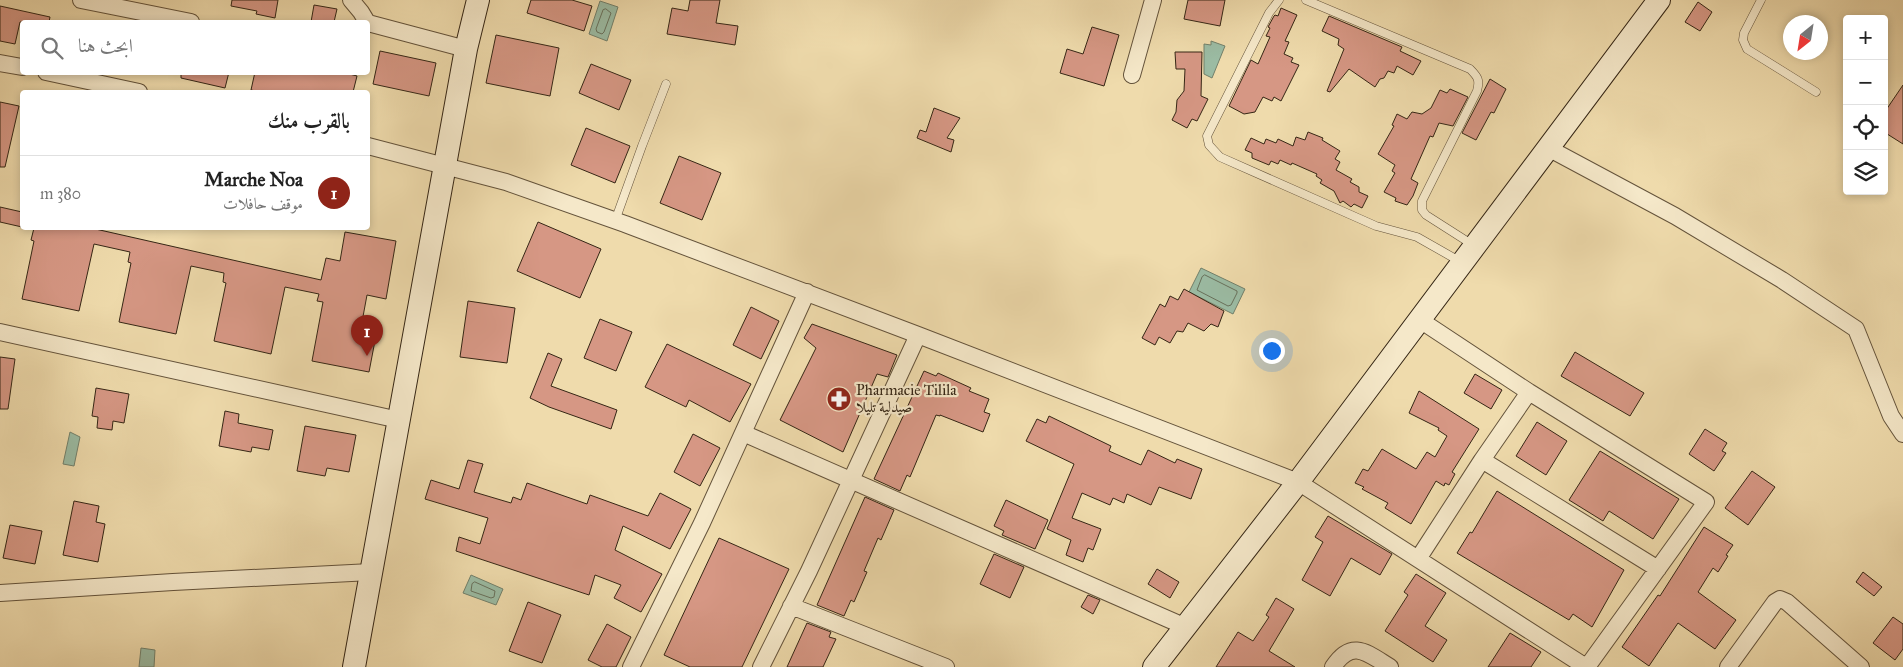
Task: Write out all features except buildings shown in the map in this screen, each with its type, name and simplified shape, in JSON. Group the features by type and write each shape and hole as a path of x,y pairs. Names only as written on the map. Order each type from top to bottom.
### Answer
{"street":[{"path":"80,0 180,20"},
{"path":"351,0 365,20"},
{"path":"354,667 466,49 478,0"},
{"path":"1132,75 1153,0"},
{"path":"1154,667 1298,482 1659,0"},
{"path":"370,24 466,49"},
{"path":"0,62 20,67"},
{"path":"60,75 130,90"},
{"path":"370,147 506,182 615,221 918,334 1298,482 1587,667 1706,502 1528,392 1420,320"},
{"path":"1548,148 1675,216 1782,280 1856,329 1891,416 1903,434"},
{"path":"634,666 702,523 807,292"},
{"path":"0,332 399,420"},
{"path":"761,667 918,334"},
{"path":"1418,559 1528,392"},
{"path":"743,433 1186,627"},
{"path":"1482,460 1658,569"},
{"path":"0,593 201,580 371,572"},
{"path":"1728,667 1775,602 1780,599 1787,602 1861,667"},
{"path":"791,606 946,667"},
{"path":"1333,667 1343,654 1350,650 1368,653 1390,667"}],"lane":[{"path":"1279,0 1268,13 1208,136 1208,145 1220,156 1376,226 1417,237 1468,255"},
{"path":"1306,0 1470,69 1478,76 1477,91 1422,201 1422,210 1426,216 1468,255"},
{"path":"1761,0 1744,32 1742,40 1747,49 1816,92"},
{"path":"615,221 666,84"}],"water":[{"path":"600,1 618,7 607,41 589,34"},
{"path":"1211,41 1225,46 1212,78 1204,74 1204,44 1211,45"},
{"path":"1201,268 1245,289 1233,314 1189,292"},
{"path":"70,432 80,437 74,466 63,464"},
{"path":"471,575 503,589 496,605 463,593"},
{"path":"141,648 155,650 154,667 139,667"}],"place":[{"name":"Marche Noa","path":"367,356"},
{"name":"Pharmacie Tilila صيدلية تليلا","path":"839,399"}]}
